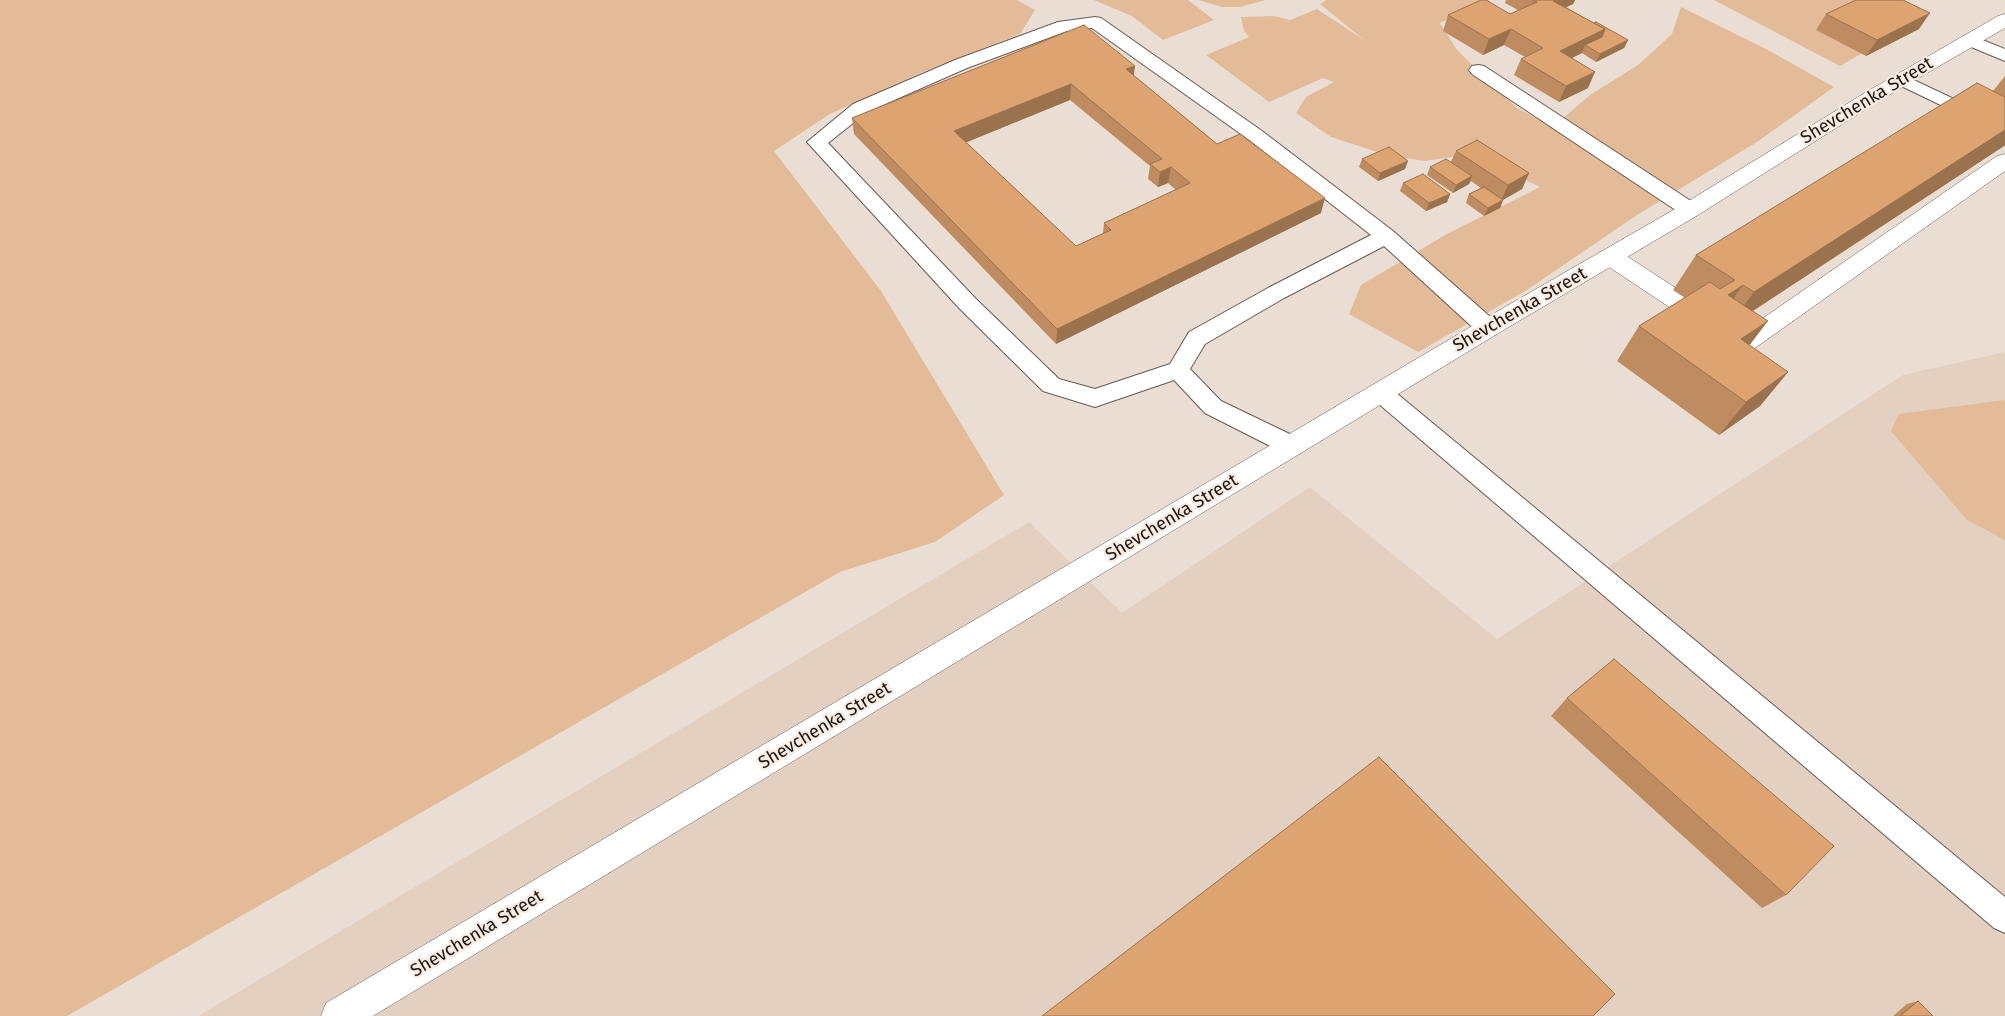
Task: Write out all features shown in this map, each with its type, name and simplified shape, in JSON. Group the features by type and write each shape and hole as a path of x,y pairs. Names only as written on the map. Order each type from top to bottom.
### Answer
{"street":[{"name":"Shevchenka Street","path":"339,1016 1488,328 1690,210 1901,79 2005,20"},
{"path":"1611,257 1743,344 2005,161"}],"lane":[{"path":"1386,236 1276,293 1196,338 1178,370 1095,398 1051,385 968,304 817,142 860,108 961,64 1064,26 1095,22 1255,135 1386,236 1488,328"},
{"path":"1970,40 2005,56"},
{"path":"1478,70 1690,210"},
{"path":"1901,79 2005,130"},
{"path":"1178,370 1213,407 1292,446"},
{"path":"1381,393 2005,917"}],"shaded area":[{"path":"0,0 1017,0 1035,10 1020,34 925,71 830,114 774,151 881,291 1004,495 935,542 840,572 67,1016 0,1016"},
{"path":"1094,0 1188,0 1214,20 1163,40 1132,16"},
{"path":"1198,0 1266,0 1240,7 1222,7"},
{"path":"1326,0 1490,0 1440,23 1457,50 1517,108 1553,127 1590,95 1638,65 1672,34 1681,7 1768,50 1834,87 1757,142 1637,215 1527,290 1418,352 1349,314 1361,285 1447,234 1540,187 1472,154 1425,161 1386,155 1331,137 1296,113 1306,97 1334,82 1323,78 1269,102 1206,55 1249,37 1244,31 1241,17 1274,16 1290,20 1317,9 1364,40 1320,4"},
{"path":"1714,0 1891,0 1923,18 1840,66"},
{"path":"2005,352 2005,1016 198,1016 1029,522 1122,613 1310,487 1497,639 1903,375"},
{"path":"2005,400 2005,540 1967,520 1891,431 1899,414"}],"building":[{"path":"1481,0 1486,0 1510,14 1537,2 1533,0 1555,0 1553,1 1605,29 1560,51 1595,72 1566,86 1521,59 1543,48 1511,29 1489,39 1448,15"},
{"path":"1856,0 1903,0 1930,13 1877,40 1826,14"},
{"path":"1596,22 1628,40 1600,54 1585,45 1602,37 1605,29 1594,23"},
{"path":"1084,25 1135,66 1126,69 1217,144 1240,134 1325,198 1057,329 852,118","holes":["1071,84 1162,159 1150,164 1160,172 1171,167 1190,183 1104,223 1111,230 1076,246 954,131"]},
{"path":"1977,83 2005,97 2005,130 1754,292 1743,285 1728,295 1768,321 1741,339 1788,372 1746,402 1639,326 1710,282 1720,289 1735,280 1696,255"},
{"path":"1477,140 1529,173 1508,185 1456,151"},
{"path":"1389,147 1408,161 1380,173 1362,159"},
{"path":"1446,159 1472,176 1456,185 1430,167"},
{"path":"1423,174 1450,194 1429,203 1403,183"},
{"path":"1484,187 1503,200 1488,208 1469,194"},
{"path":"1614,659 1834,846 1786,895 1567,698"},
{"path":"1379,757 1615,994 1593,1016 1042,1016"},
{"path":"1918,1001 1933,1016 1900,1016"}]}
